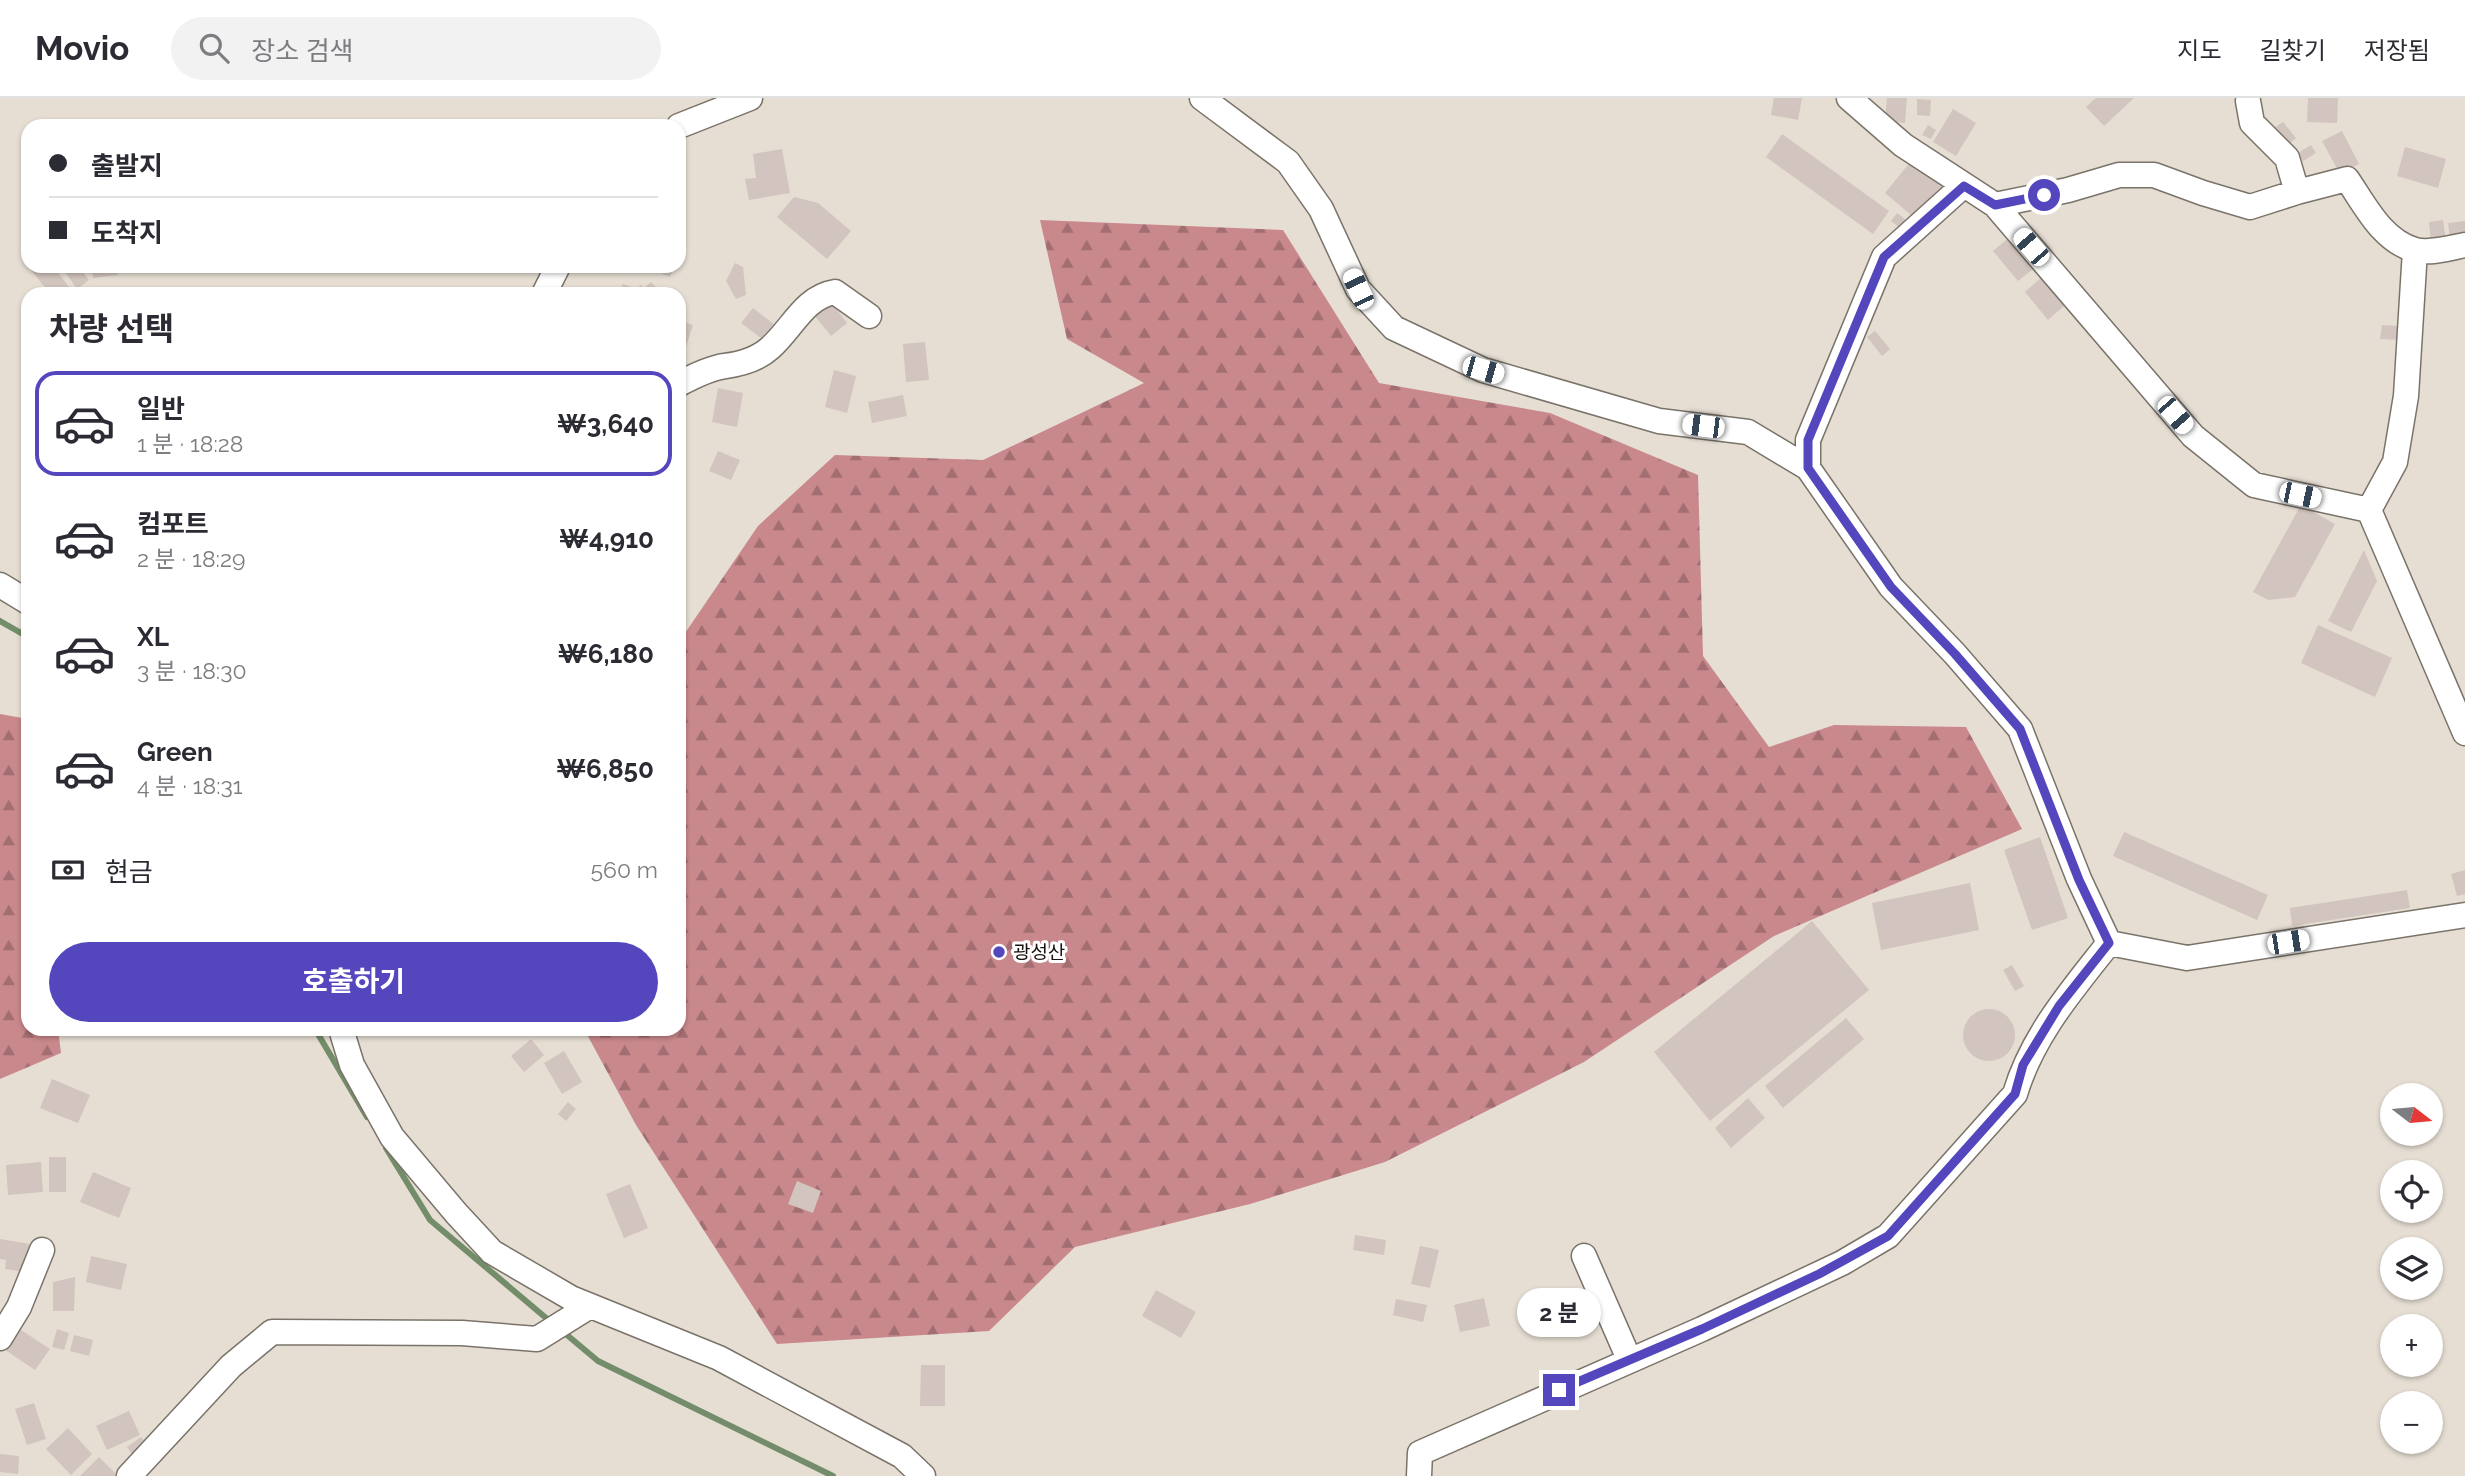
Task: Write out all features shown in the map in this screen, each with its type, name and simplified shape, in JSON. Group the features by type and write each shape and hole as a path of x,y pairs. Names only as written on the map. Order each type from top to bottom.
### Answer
{"street":[{"path":"686,123 750,98"},
{"path":"1202,98 1288,162 1321,209 1358,289 1394,328 1495,374 1659,421 1748,432 1808,468 1891,587 1955,654 2020,729 2079,880 2109,943"},
{"path":"1849,98 1903,145 1995,205 2193,436 2255,485 2368,510"},
{"path":"2248,101 2252,123 2287,158 2297,192"},
{"path":"1995,205 2068,190 2119,175 2154,174 2250,207 2347,179 2386,235 2415,250 2429,251 2465,246"},
{"path":"1808,468 1808,440 1884,257 1964,186"},
{"path":"2368,510 2395,462 2406,396 2415,250"},
{"path":"686,380 724,366 736,366 768,351 805,307 822,294 835,292 869,316"},
{"path":"2368,510 2465,733"},
{"path":"0,585 21,598"},
{"path":"2109,943 2187,958 2465,915"},
{"path":"1419,1476 1419,1453 1702,1329 1842,1264 1888,1236 2015,1094 2023,1065 2059,1006 2109,943"},
{"path":"343,1036 352,1065 392,1137 492,1252 571,1298 719,1357 902,1456 923,1476"},
{"path":"0,1338 19,1307 42,1250"},
{"path":"1584,1256 1629,1359"},
{"path":"129,1476 231,1366 272,1332 462,1333 537,1339 590,1306"}],"green space":[{"path":"1040,220 1283,230 1379,383 1550,413 1698,475 1703,656 1769,747 1834,725 1966,727 2022,829 1774,936 1584,1062 1385,1162 1250,1204 1075,1247 989,1331 777,1344 636,1125 588,1036 686,1036 686,632 758,526 835,455 983,460 1144,383 1067,339"},
{"path":"0,714 21,718 21,1036 59,1036 61,1053 0,1079"}],"building":[{"path":"1774,98 1802,98 1798,120 1771,115"},
{"path":"1887,98 1907,98 1905,123 1885,121"},
{"path":"2096,98 2134,98 2104,126 2086,107"},
{"path":"2308,98 2338,98 2337,123 2307,122"},
{"path":"1917,99 1931,100 1930,116 1917,115"},
{"path":"1953,109 1976,123 1956,156 1933,142"},
{"path":"2283,122 2296,138 2288,145 2274,128"},
{"path":"1928,125 1936,130 1931,139 1922,135"},
{"path":"2342,131 2359,164 2340,174 2322,141"},
{"path":"1782,134 1889,211 1873,234 1766,157"},
{"path":"2311,145 2316,153 2303,161 2298,153"},
{"path":"2405,147 2446,159 2438,188 2397,176"},
{"path":"782,149 790,193 749,200 745,179 756,178 753,154"},
{"path":"1912,160 1946,183 1917,220 1885,193"},
{"path":"794,197 818,203 851,231 827,259 777,217"},
{"path":"1897,213 1910,223 1904,231 1891,221"},
{"path":"2443,220 2446,241 2431,243 2429,222"},
{"path":"2465,221 2465,237 2450,238 2448,223"},
{"path":"2012,235 2037,266 2018,281 1993,251"},
{"path":"735,263 743,267 746,295 736,299 726,281"},
{"path":"34,273 58,273 69,287 44,287"},
{"path":"66,273 84,273 89,280 76,287"},
{"path":"93,273 118,273 118,275 93,278"},
{"path":"2042,277 2065,305 2048,320 2025,292"},
{"path":"831,302 847,323 831,336 814,315"},
{"path":"753,308 780,329 769,344 741,323"},
{"path":"686,322 693,325 686,347"},
{"path":"2382,325 2401,326 2400,340 2380,339"},
{"path":"1875,331 1890,349 1882,356 1867,337"},
{"path":"925,342 929,380 906,382 903,344"},
{"path":"834,370 856,376 847,413 825,407"},
{"path":"718,388 743,393 737,427 712,422"},
{"path":"903,395 907,416 872,423 868,402"},
{"path":"718,451 740,460 731,480 709,471"},
{"path":"2301,505 2335,524 2295,597 2268,600 2253,592"},
{"path":"2364,550 2377,581 2351,632 2328,621"},
{"path":"2318,625 2392,658 2375,697 2301,663"},
{"path":"2124,832 2268,895 2257,920 2113,856"},
{"path":"2040,837 2068,918 2032,930 2004,850"},
{"path":"2465,870 2465,894 2457,896 2451,874"},
{"path":"1970,883 1979,930 1881,950 1872,903"},
{"path":"2407,890 2410,908 2292,926 2290,908"},
{"path":"1812,921 1869,990 1710,1121 1654,1052"},
{"path":"2012,965 2024,986 2015,991 2003,970"},
{"path":"1989,1009 1999,1011 2007,1017 2013,1025 2013,1045 2007,1053 1999,1059 1989,1061 1979,1059 1971,1053 1965,1045 1963,1035 1965,1025 1971,1017 1979,1011"},
{"path":"1846,1018 1864,1039 1783,1108 1765,1086"},
{"path":"531,1039 544,1055 524,1072 511,1056"},
{"path":"564,1051 582,1082 562,1094 544,1063"},
{"path":"52,1079 90,1095 78,1123 40,1108"},
{"path":"1748,1098 1765,1118 1731,1148 1715,1128"},
{"path":"568,1102 576,1109 566,1121 558,1114"},
{"path":"49,1157 66,1157 66,1192 49,1192"},
{"path":"41,1162 43,1192 8,1195 6,1165"},
{"path":"93,1172 131,1188 119,1218 80,1202"},
{"path":"797,1181 821,1191 813,1213 788,1204"},
{"path":"630,1184 648,1228 624,1238 606,1194"},
{"path":"1355,1235 1386,1240 1384,1255 1353,1250"},
{"path":"0,1239 30,1244 26,1272 5,1269 6,1260 0,1259"},
{"path":"1420,1246 1439,1250 1430,1288 1411,1284"},
{"path":"91,1256 127,1264 121,1290 86,1282"},
{"path":"75,1277 74,1311 53,1311 53,1282"},
{"path":"1156,1290 1196,1312 1181,1338 1142,1316"},
{"path":"1484,1298 1490,1326 1460,1332 1454,1305"},
{"path":"1396,1299 1427,1305 1423,1322 1393,1315"},
{"path":"18,1328 50,1349 35,1370 4,1349"},
{"path":"57,1329 69,1333 64,1350 52,1347"},
{"path":"74,1335 93,1340 89,1356 70,1351"},
{"path":"921,1365 945,1365 945,1406 920,1406"},
{"path":"34,1403 46,1439 27,1445 15,1409"},
{"path":"129,1411 140,1435 107,1450 96,1426"},
{"path":"68,1428 92,1454 71,1475 46,1449"},
{"path":"141,1437 148,1445 134,1457 127,1447"},
{"path":"0,1454 19,1456 18,1474 0,1472"},
{"path":"99,1457 118,1476 80,1476"}],"waterway":[{"path":"0,621 21,633"},
{"path":"319,1036 367,1117"},
{"path":"386,1148 430,1220 552,1323"},
{"path":"561,1330 598,1361 833,1476"}],"place":[{"name":"광성산","path":"999,952"}],"route":[{"path":"1559,1390 1702,1329 1842,1264 1888,1236 2015,1094 2023,1065 2059,1006 2109,943 2079,880 2020,729 1955,654 1891,587 1808,468 1808,440 1884,257 1964,186 1995,205 2044,195"}]}
